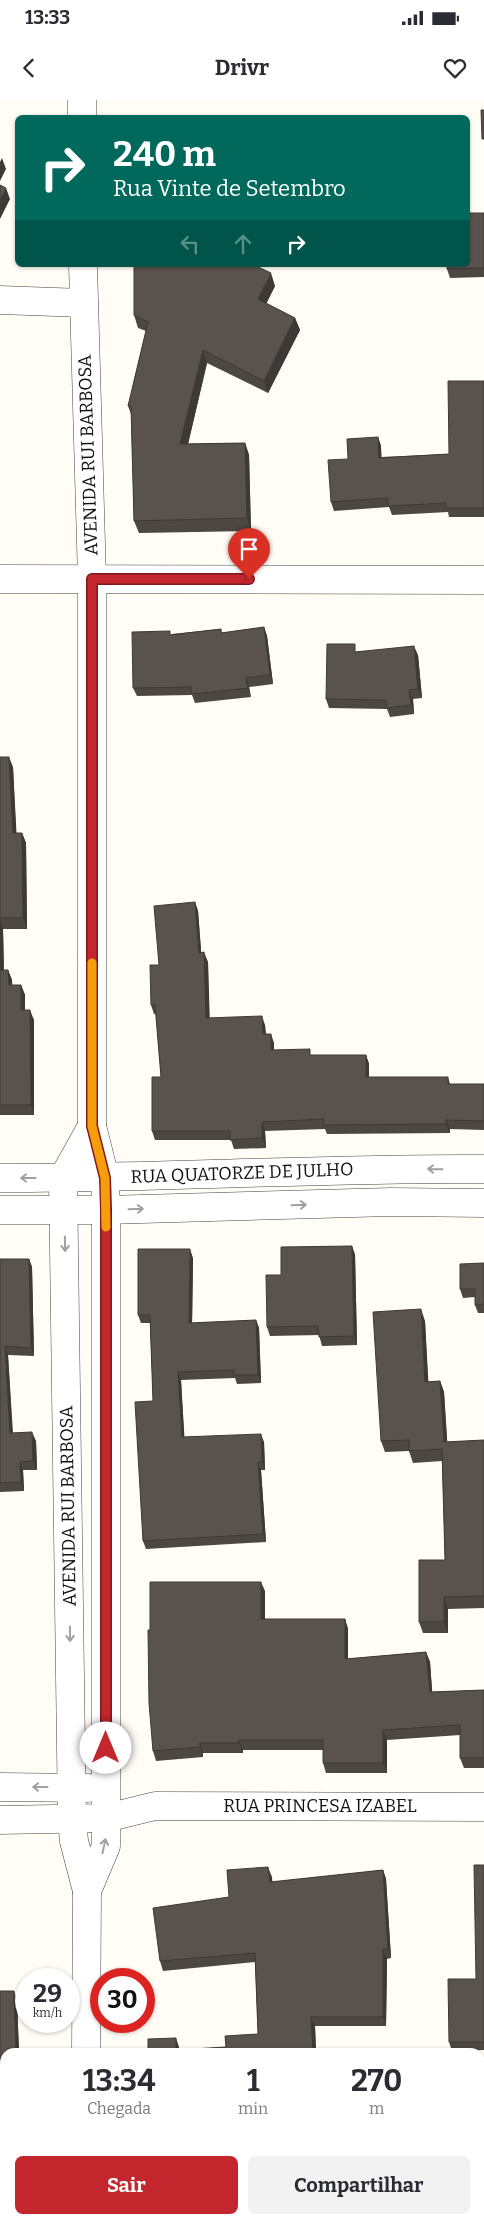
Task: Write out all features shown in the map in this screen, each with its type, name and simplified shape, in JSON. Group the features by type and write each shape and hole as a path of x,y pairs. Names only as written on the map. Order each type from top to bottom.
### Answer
{"street":[{"path":"82,100 82,115"},
{"name":"AVENIDA RUI BARBOSA","path":"83,267 92,579 92,1126 105,1178 106,1210 106,1846 86,1891"},
{"path":"0,300 84,303"},
{"path":"0,579 484,580"},
{"name":"AVENIDA RUI BARBOSA","path":"86,2048 86,1891 74,1841 72,1819 63,1178 92,1126"},
{"path":"390,1202 391,1168"},
{"name":"RUA QUATORZE DE JULHO","path":"0,1178 105,1178 391,1168 484,1170"},
{"name":"RUA QUATORZE DE JULHO","path":"0,1210 106,1210 390,1202 484,1203"},
{"name":"RUA PRINCESA IZABEL","path":"0,1787 106,1788 156,1806"},
{"name":"RUA PRINCESA IZABEL","path":"0,1820 106,1818 156,1806 484,1807"}],"building":[{"path":"481,110 484,110 484,139 482,139"},
{"path":"0,185 6,188 0,201"},
{"path":"470,213 484,213 484,268 447,269 447,267 470,267"},
{"path":"134,267 258,267 271,273 258,299 295,318 264,381 203,350 180,444 245,443 247,518 134,521 131,406 128,406 148,322 134,315"},
{"path":"448,381 484,381 484,508 446,508 446,503 388,506 388,498 331,502 328,460 348,459 347,439 378,437 379,458 449,454"},
{"path":"264,627 270,675 246,678 248,688 192,694 191,687 133,688 132,632 170,631 170,635 221,629 221,633"},
{"path":"327,644 355,644 355,652 414,646 418,689 409,690 411,705 387,708 386,700 326,699"},
{"path":"0,757 9,757 13,833 22,833 23,918 0,918"},
{"path":"195,902 199,953 204,952 206,1018 262,1016 263,1034 271,1034 271,1050 310,1049 310,1055 366,1055 366,1077 448,1077 448,1084 484,1084 484,1121 446,1120 446,1124 324,1125 324,1119 262,1122 262,1138 230,1140 230,1131 152,1131 152,1077 161,1077 155,1005 151,1005 150,965 159,965 154,906"},
{"path":"0,970 8,970 9,985 21,985 21,1010 30,1010 31,1105 0,1105"},
{"path":"352,1246 354,1336 319,1337 318,1326 267,1327 266,1275 281,1275 281,1247"},
{"path":"138,1249 190,1249 189,1323 256,1320 258,1375 234,1375 234,1370 178,1372 182,1437 261,1434 262,1462 258,1462 263,1534 143,1541 135,1402 153,1401 150,1315 138,1315"},
{"path":"0,1259 29,1259 31,1348 5,1346 10,1433 32,1432 33,1461 20,1462 21,1482 0,1483"},
{"path":"484,1263 484,1304 475,1305 475,1289 460,1289 460,1264"},
{"path":"421,1309 425,1382 440,1381 444,1442 484,1440 484,1596 444,1597 444,1622 419,1622 419,1560 445,1560 442,1449 409,1451 409,1440 381,1441 373,1312"},
{"path":"150,1582 261,1582 261,1619 345,1619 345,1659 426,1652 430,1692 484,1690 484,1758 460,1758 460,1725 383,1730 383,1763 323,1763 323,1740 239,1740 239,1743 200,1743 200,1747 153,1751 149,1703 148,1630 150,1630"},
{"path":"474,1865 484,1865 484,2042 449,2042 448,1979 476,1979"},
{"path":"268,1867 270,1882 383,1870 388,1949 383,1949 383,2017 311,2017 313,2048 209,2048 226,2047 225,2036 258,2034 255,1953 160,1961 153,1908 229,1897 227,1870"},
{"path":"0,1991 14,1991 16,2048 0,2048"},
{"path":"176,2038 176,2048 148,2048 148,2039"}],"slow traffic":[{"path":"92,963 92,1126 105,1178 106,1227"}],"route":[{"path":"106,1748 106,1210 105,1178 92,1126 92,579 249,579"}]}
